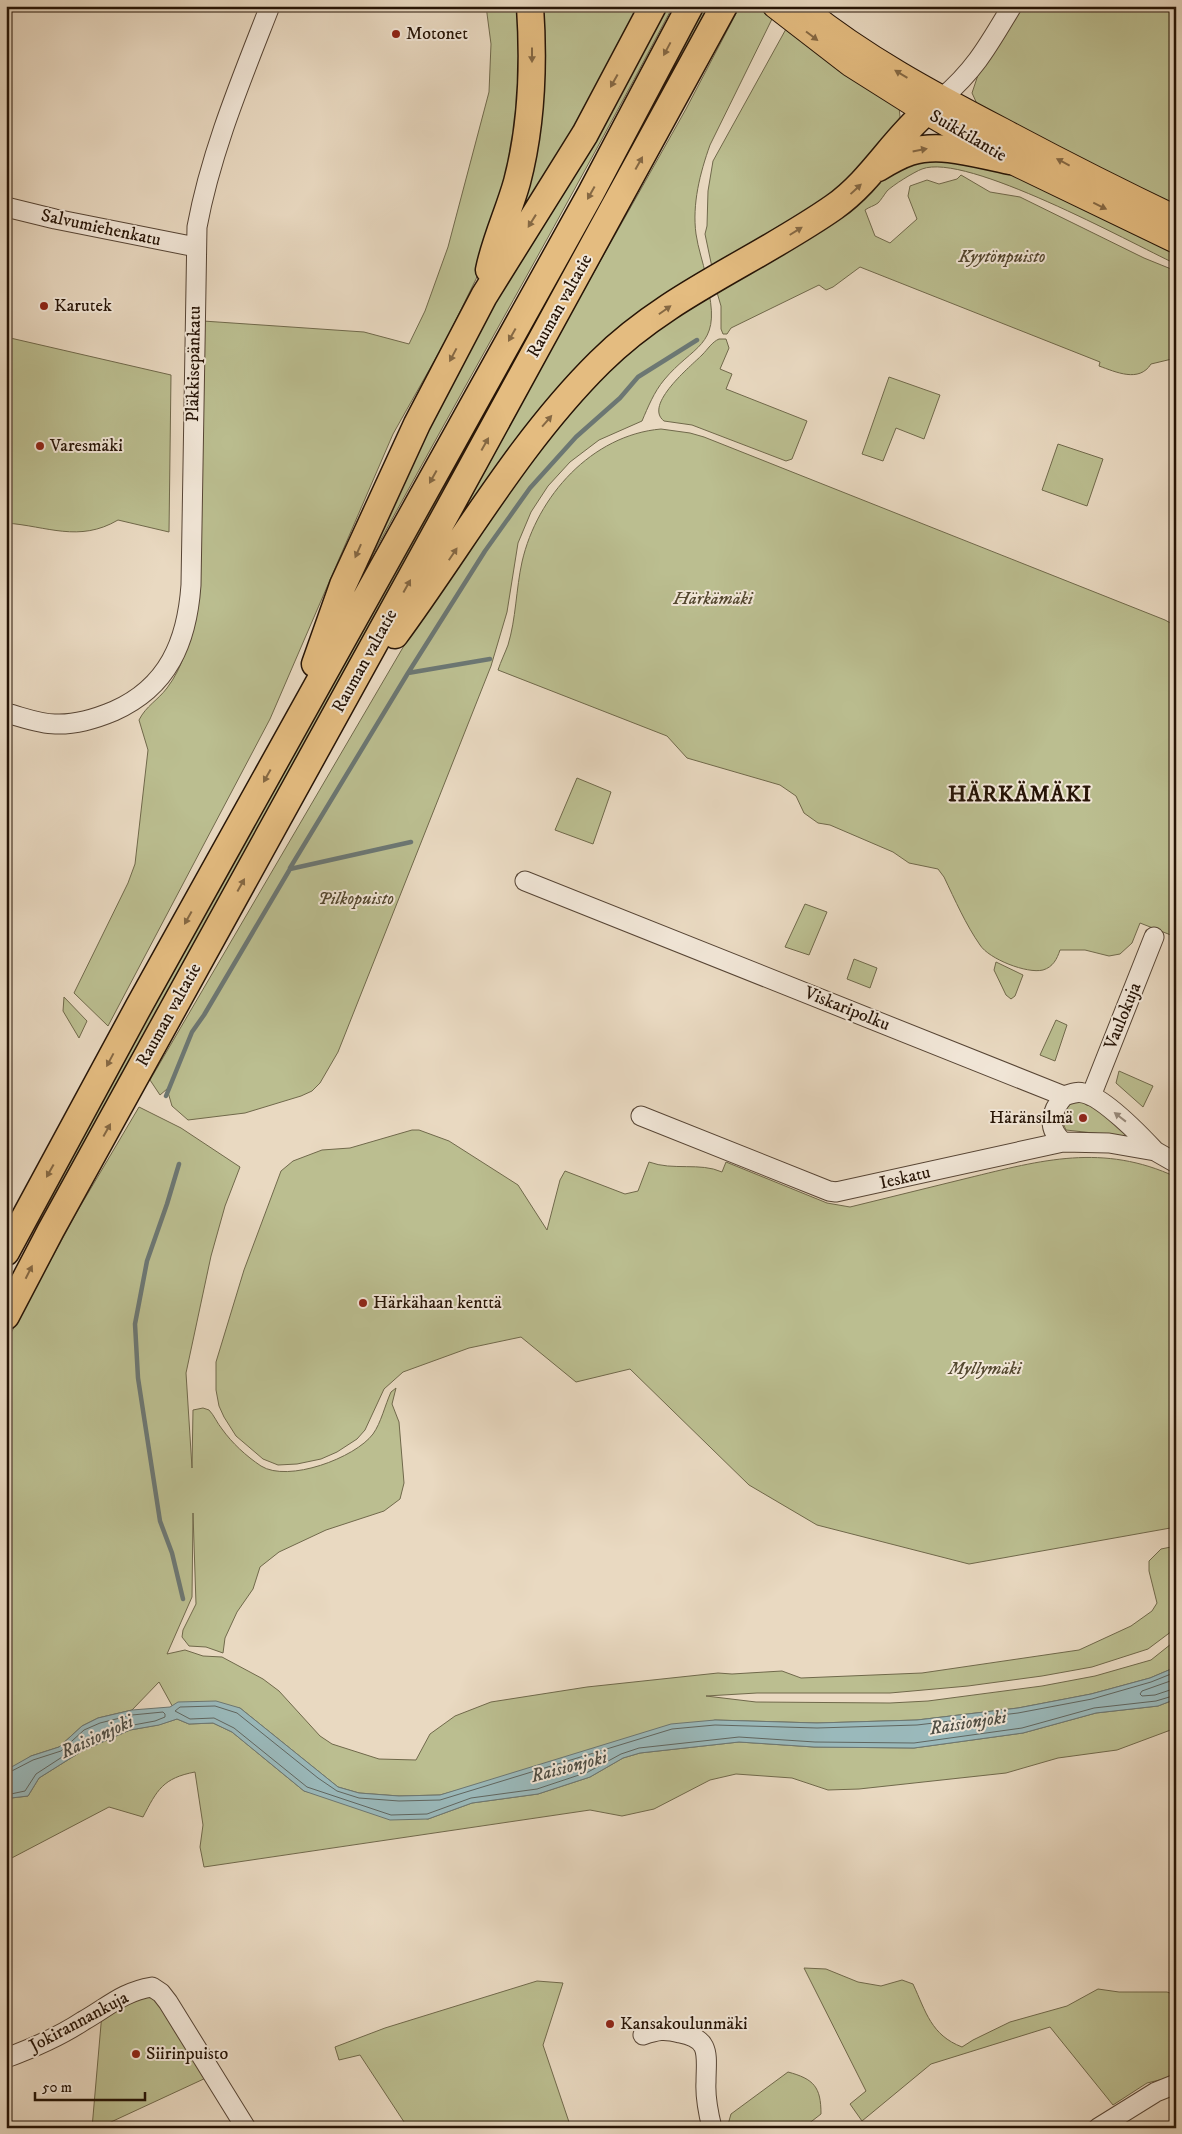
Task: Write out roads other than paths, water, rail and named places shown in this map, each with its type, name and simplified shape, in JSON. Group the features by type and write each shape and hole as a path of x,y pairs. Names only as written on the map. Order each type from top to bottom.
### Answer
{"highway":[{"path":"484,296 491,262 517,182 525,144 532,79 530,6"},
{"path":"290,733 343,585 377,506 417,424 484,296 585,134 653,6"},
{"name":"Rauman valtatie","path":"6,1252 139,1006 591,193 690,6"},
{"name":"Rauman valtatie","path":"6,1316 50,1230 724,6"},
{"path":"332,720 430,587 540,428 600,362 629,336 676,302 797,231 835,206 875,170 898,138 934,105"},
{"path":"875,170 910,152 933,148 1010,161"}],"main road":[{"name":"Suikkilantie","path":"775,6 934,105 1010,161 1176,241"},
{"name":"Suikkilantie","path":"801,6 856,57"},
{"name":"Suikkilantie","path":"934,105 1176,218"}],"street":[{"name":"Pläkkisepänkatu","path":"6,713 48,724 57,724 88,721 121,708 147,691 167,668 182,639 189,606 196,247 203,198 210,172 270,6"},
{"path":"934,105 964,80 1012,6"},
{"name":"Salvumiehenkatu","path":"6,207 55,219 196,247"},
{"name":"Viskaripolku","path":"525,881 1064,1096 1074,1092 1085,1093 1091,1096"},
{"name":"Vaulokuja","path":"1091,1096 1154,937"},
{"path":"1063,1142 1056,1137 1052,1123 1054,1110 1064,1096"},
{"path":"1091,1096 1133,1128 1155,1151"},
{"name":"Ieskatu","path":"641,1116 829,1191 836,1192 1063,1142 1109,1143 1155,1151 1176,1163"},
{"name":"Jokirannankuja","path":"6,2058 40,2045 85,2021 113,2000 142,1989 152,1988 161,1993 168,2002 246,2128"},
{"path":"643,2035 662,2029 694,2036 702,2043 706,2053 706,2107 712,2128"},
{"path":"1098,2128 1156,2092 1176,2084"}],"water":[{"name":"Raisionjoki","path":"1176,1667 1176,1699 1158,1706 1096,1713 1023,1733 914,1748 814,1747 739,1742 640,1753 623,1758 590,1777 538,1794 472,1803 428,1819 390,1820 304,1791 232,1732 213,1723 189,1724 177,1719 159,1725 130,1730 82,1751 39,1778 28,1796 11,1798 6,1801 6,1773 8,1769 31,1756 59,1747 82,1726 98,1718 132,1710 170,1707 178,1702 216,1701 240,1708 338,1787 359,1793 399,1796 440,1795 671,1724 715,1720 817,1723 917,1720 1018,1708 1091,1694 1150,1678"}],"waterway":[{"path":"408,673 485,551 530,488 576,437 620,398 638,377 697,340"},
{"path":"290,868 408,673 490,659"},
{"path":"166,1096 192,1032 204,1015 290,869 411,842"},
{"path":"179,1164 147,1261 135,1324 138,1378 160,1521 172,1553 183,1599"}],"place":[{"name":"Motonet","path":"396,34"},
{"name":"Karutek","path":"44,306"},
{"name":"Varesmäki","path":"40,446"},
{"name":"Häränsilmä","path":"1083,1118"},
{"name":"Härkähaan kenttä","path":"363,1303"},
{"name":"Kansakoulunmäki","path":"610,2024"},
{"name":"Siirinpuisto","path":"136,2054"}],"district":[{"name":"HÄRKÄMÄKI","path":"1020,794"}],"park label":[{"name":"Kyytönpuisto","path":"1002,257"},
{"name":"Härkämäki","path":"713,599"},
{"name":"Pilkopuisto","path":"356,899"},
{"name":"Myllymäki","path":"985,1369"}]}
